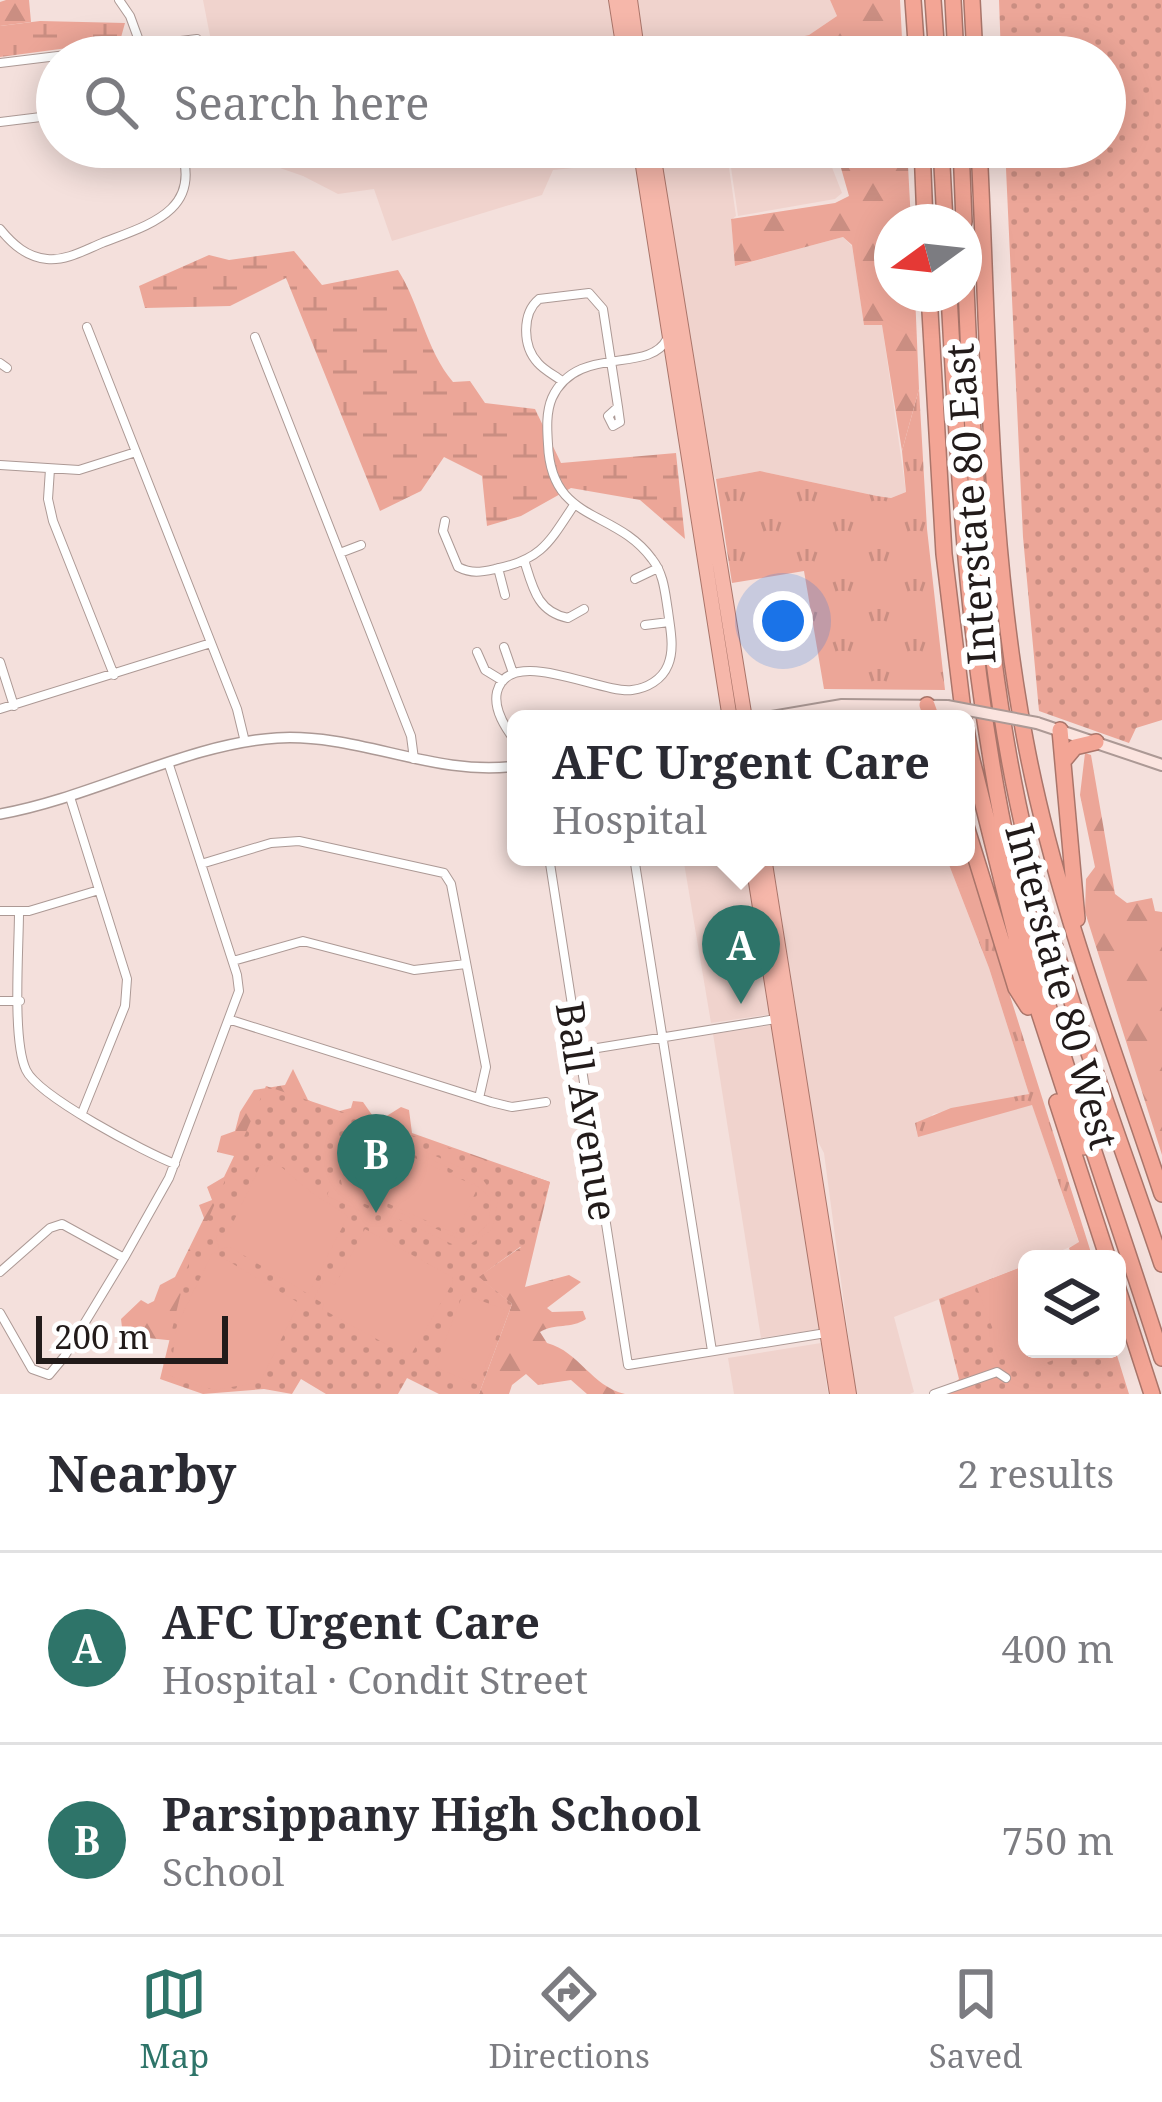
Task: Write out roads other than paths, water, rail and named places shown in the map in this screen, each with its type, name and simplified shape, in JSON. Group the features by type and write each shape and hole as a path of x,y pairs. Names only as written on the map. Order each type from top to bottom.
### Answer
{"highway":[{"path":"616,0 622,36"},
{"path":"629,0 635,36"},
{"path":"913,0 916,36"},
{"path":"933,0 936,36"},
{"path":"952,0 955,36"},
{"path":"972,0 974,36"},
{"path":"643,168 729,710"},
{"path":"655,168 744,710"},
{"path":"923,168 925,204"},
{"path":"942,168 944,204"},
{"path":"962,168 963,204"},
{"name":"Interstate 80 East","path":"981,168 998,515 1015,680 1048,845 1162,1194"},
{"path":"930,312 944,554 963,710"},
{"path":"950,312 965,575 1000,812 1037,966 1162,1358"},
{"path":"968,312 980,531 1011,766 1051,930 1162,1264"},
{"path":"1060,730 1084,963"},
{"path":"1065,759 1075,746 1096,742"},
{"path":"975,771 1033,994 1139,1310 1153,1328"},
{"name":"Interstate 80 West","path":"975,777 1028,1006 1105,1250"},
{"path":"975,855 1016,988 1028,1006"},
{"path":"753,866 837,1394"},
{"path":"765,866 849,1394"},
{"path":"1126,1315 1151,1394"}],"main road":[{"path":"811,710 834,706 898,710"},
{"path":"936,710 947,706 968,710"},
{"path":"975,711 1037,723 1162,765"}],"street":[{"path":"118,0 136,36"},
{"path":"0,63 36,59"},
{"path":"0,122 36,118"},
{"path":"0,230 24,252 58,260 151,225 172,209 181,194 184,168"},
{"path":"562,381 532,355 526,316 539,299 576,292 596,298 603,309 618,407"},
{"path":"87,327 237,709 245,742"},
{"path":"507,726 497,707 497,690 513,673 532,670 620,690 646,686 661,676 669,662 669,622 658,568 637,544 574,505 555,484 548,450 549,408 562,381 586,365 649,354 664,346 669,332"},
{"path":"255,337 411,736 414,759"},
{"path":"649,354 665,359 676,378"},
{"path":"0,465 88,469 136,452"},
{"path":"50,469 48,500 53,520 114,675"},
{"path":"445,521 443,531 458,567 477,572 525,563 554,536 574,505"},
{"path":"340,553 361,544"},
{"path":"525,563 534,592 549,611 568,618 584,610"},
{"path":"498,568 505,595"},
{"path":"635,579 658,568"},
{"path":"645,625 669,622"},
{"path":"0,709 211,643"},
{"path":"503,647 513,673"},
{"path":"477,652 485,670 503,681"},
{"path":"0,662 14,706"},
{"path":"0,814 245,742 315,739 457,767 507,766"},
{"path":"0,1313 32,1369 49,1375 157,1204 231,1019 238,992 232,961 169,765"},
{"path":"70,797 125,969 127,992 109,1051 82,1113"},
{"path":"201,864 271,843 299,841 440,871 451,884 486,1067 479,1098"},
{"name":"Ball Avenue","path":"550,866 628,1365 712,1351"},
{"path":"635,866 712,1351 827,1332"},
{"path":"0,911 19,912 99,890"},
{"path":"19,912 20,1048 27,1072 48,1093 175,1164"},
{"path":"232,961 303,941 414,970 466,964"},
{"path":"0,1001 20,1000"},
{"path":"231,1019 512,1107 546,1102"},
{"path":"579,1051 778,1019"},
{"path":"0,1272 50,1228 62,1224 124,1258"},
{"path":"934,1394 993,1372 1006,1378"}],"place":[{"name":"AFC Urgent Care","path":"741,1004"},
{"name":"Parsippany High School","path":"376,1213"}]}
